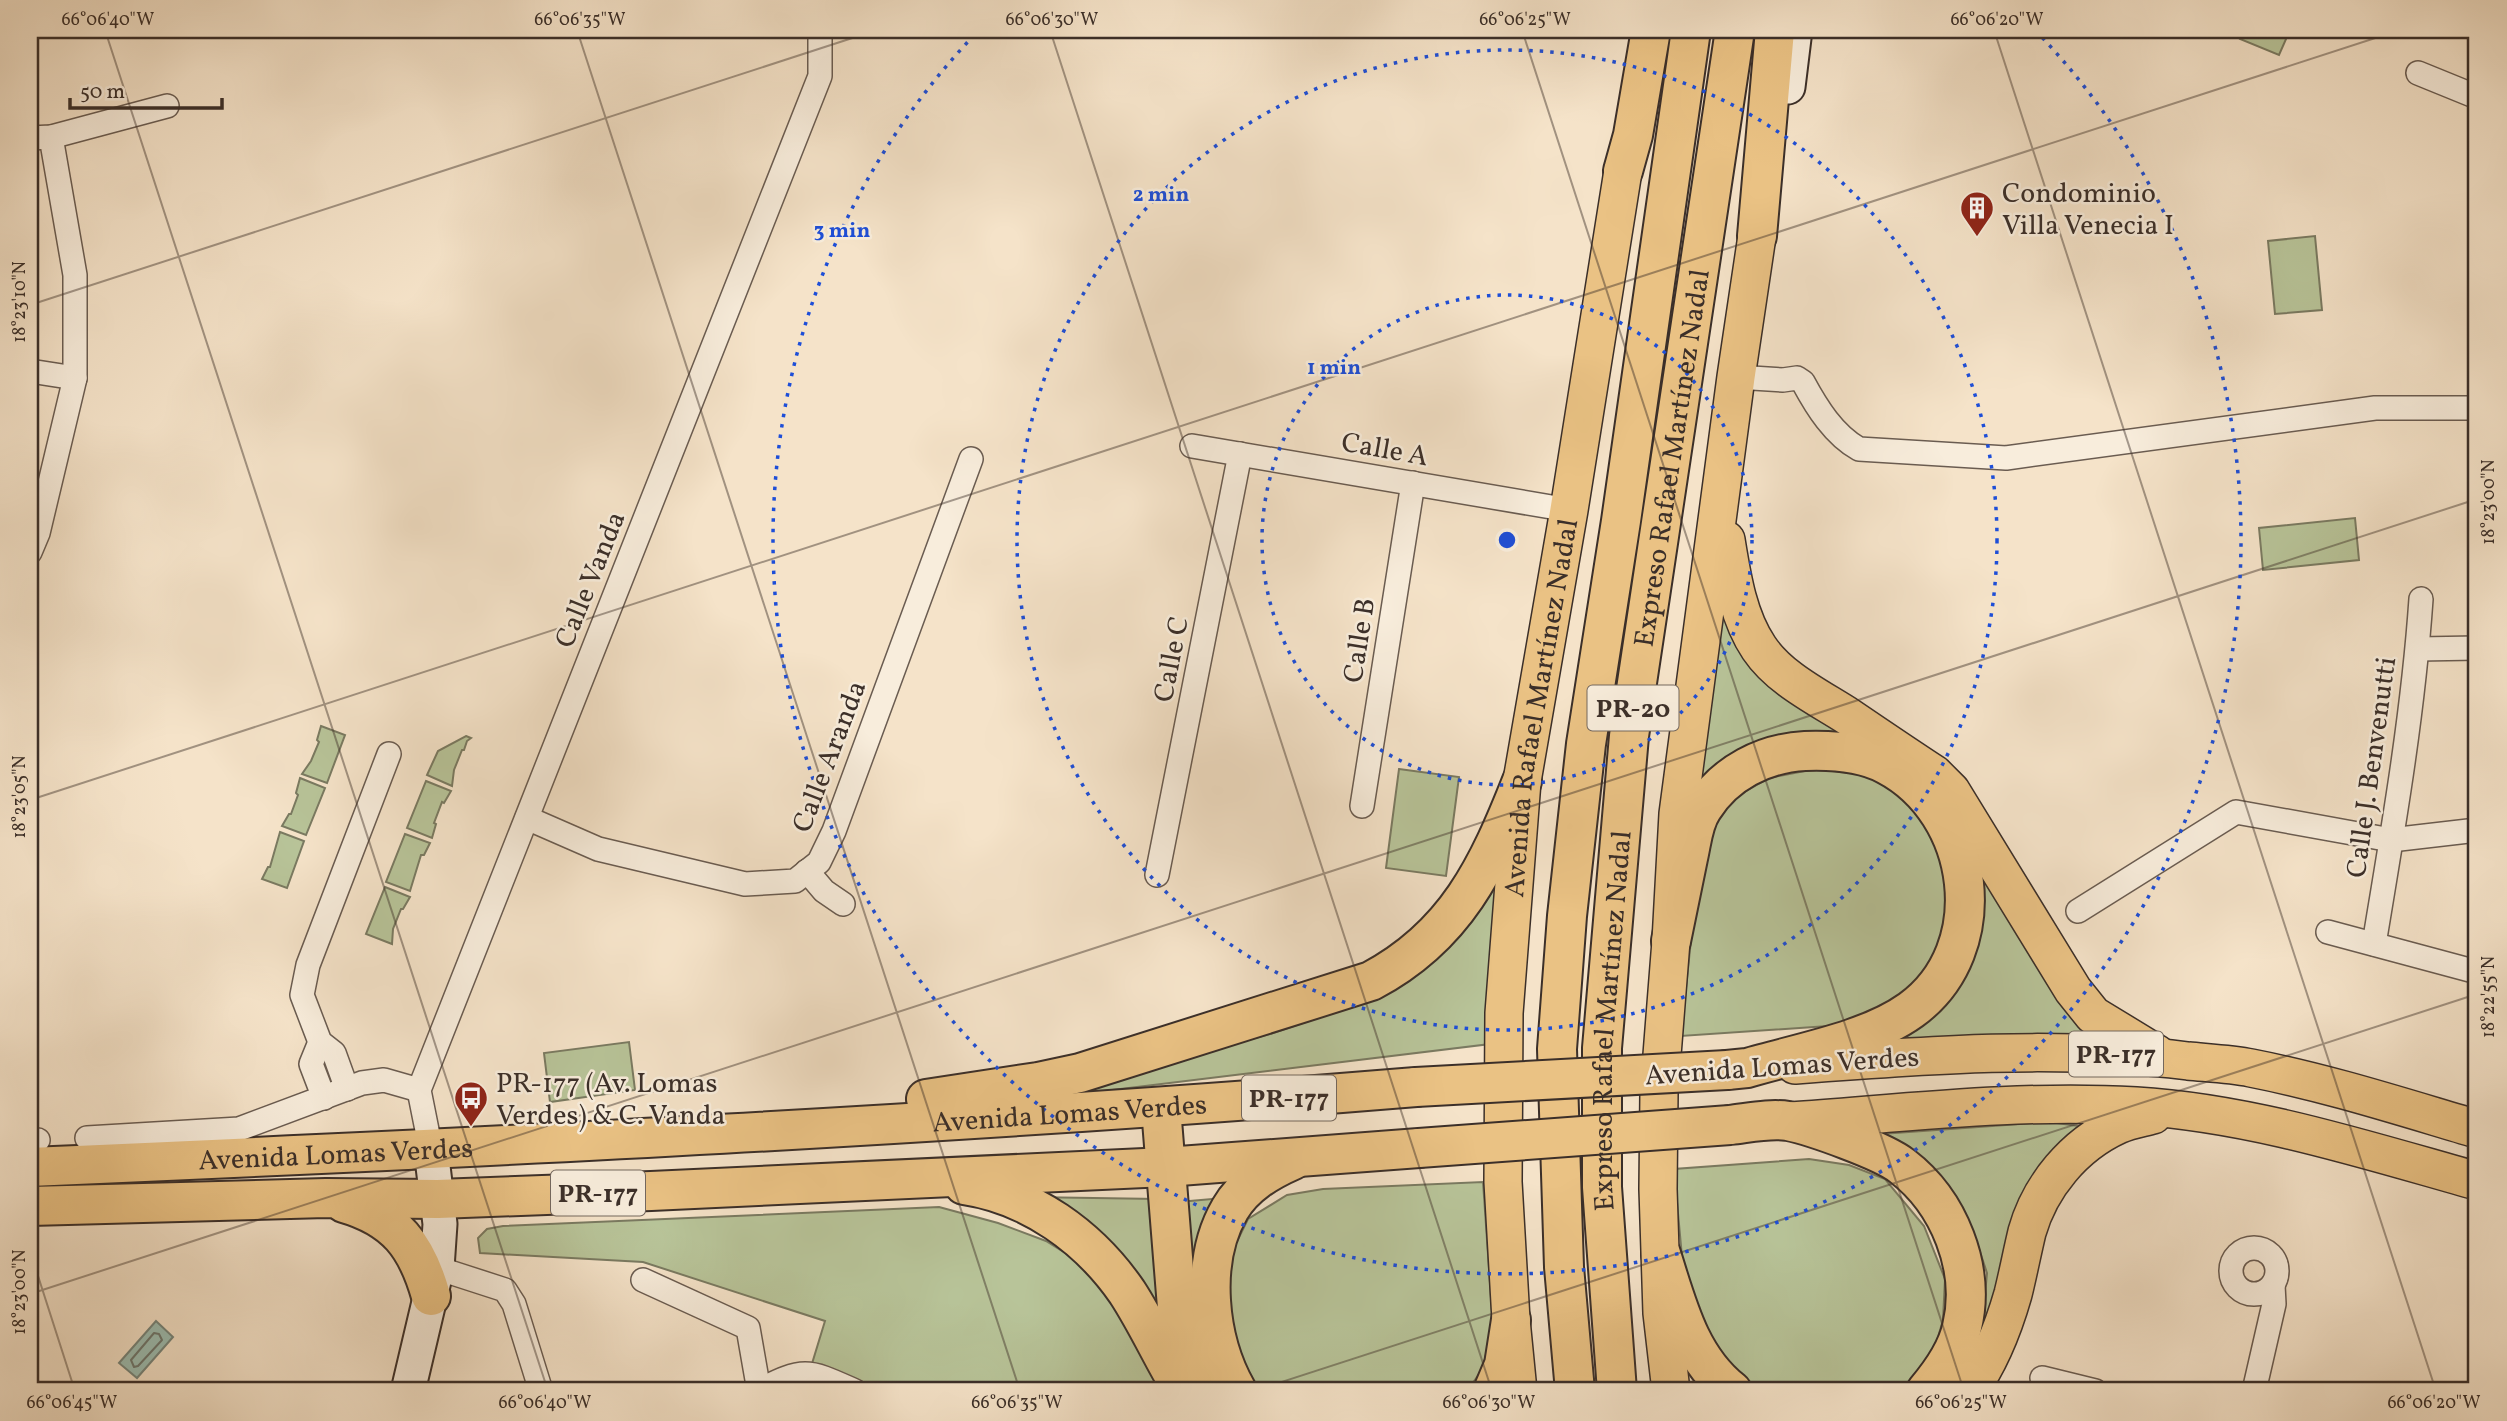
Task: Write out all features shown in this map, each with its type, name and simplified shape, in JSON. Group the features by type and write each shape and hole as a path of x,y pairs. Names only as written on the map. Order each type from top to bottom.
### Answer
{"highway":[{"path":"1623,171 1633,135 1651,30"},
{"name":"Expreso Rafael Martínez Nadal","path":"1575,1391 1564,1267 1558,1049 1567,916 1586,744 1691,30"},
{"name":"Expreso Rafael Martínez Nadal","path":"1617,1391 1602,1187 1602,1048 1629,736 1735,30"},
{"path":"1757,236 1775,30"},
{"path":"1671,941 1696,820 1718,788 1732,776 1757,762 1791,751 1842,751 1886,764 1905,776 1923,792 1938,812 1957,852 1964,880 1966,910 1955,955 1937,985 1913,1008 1877,1029 1737,1069"},
{"path":"815,1127 922,1100 1080,1073 1371,981 1408,958 1452,917 1477,878 1522,781"},
{"name":"Avenida Lomas Verdes","path":"32,1149 431,1150 1161,1108 1416,1087 1737,1069"},
{"path":"1161,1108 1179,1332 1196,1391"},
{"path":"1786,1121 1836,1136 1900,1164 1917,1179 1942,1211 1966,1276 1966,1297 1962,1328 1953,1350 1945,1368 1926,1391"},
{"name":"Avenida Lomas Verdes","path":"30,1206 326,1198 438,1199 1166,1167 1786,1121"},
{"path":"1237,1391 1221,1357 1215,1327 1211,1290 1212,1258 1230,1209 1241,1195 1272,1169 1300,1157"},
{"path":"921,1178 976,1187 1024,1203 1057,1221 1088,1245 1126,1292 1183,1391"},
{"path":"326,1198 363,1209 388,1223 410,1245 434,1282"},
{"path":"1661,1254 1693,1344 1708,1370 1732,1391"},
{"path":"1493,1391 1504,1365 1511,1320"}],"main road":[{"name":"Avenida Rafael Martínez Nadal","path":"1518,1391 1503,1182 1504,1013 1522,781 1569,510 1623,171 1621,134 1635,30"},
{"path":"1671,1391 1662,1313 1658,1189 1659,1093 1678,814 1757,236 1783,127 1795,30"},
{"path":"1720,508 1739,605 1759,648 1772,664 1934,774 1951,791 2073,990 2093,1015 2163,1058"},
{"name":"Avenida Lomas Verdes","path":"1737,1069 1915,1056 2090,1052 2249,1068 2358,1093 2477,1129"},
{"name":"Avenida Lomas Verdes","path":"1786,1121 2074,1104 2137,1106 2213,1114 2342,1144 2477,1181"},
{"path":"1969,1391 1984,1370 1998,1339 2028,1229 2041,1197 2057,1172 2072,1156 2098,1136 2119,1125 2172,1110"},
{"path":"408,1391 434,1282 440,1224 431,1150"}],"street":[{"name":"Calle Vanda","path":"419,1090 820,76 820,30"},
{"path":"2418,73 2477,97"},
{"path":"30,552 38,533 75,378 75,275 40,137 167,106"},
{"path":"30,372 75,378"},
{"path":"1736,377 1783,380 1794,390 1808,391 1834,429 1847,442 1860,449 2006,458 2375,408 2477,408"},
{"name":"Calle A","path":"1192,446 1569,510"},
{"name":"Calle C","path":"1157,875 1240,454"},
{"name":"Calle Aranda","path":"527,818 598,849 745,884 795,881 819,862 834,831 971,459"},
{"name":"Calle B","path":"1362,806 1413,483"},
{"name":"Calle J. Benvenutti","path":"2374,944 2418,649 2421,599"},
{"path":"2418,649 2477,648"},
{"path":"347,1089 334,1053 320,1042 302,995 308,965 389,754"},
{"path":"2078,911 2236,813 2391,840 2477,830"},
{"path":"807,871 824,891 843,904"},
{"path":"2328,932 2477,972"},
{"path":"320,1042 311,1064 324,1098"},
{"path":"86,1138 239,1129 362,1083 384,1080 419,1090 431,1150"},
{"path":"643,1280 748,1328 759,1391 791,1375 816,1374 855,1391"},
{"path":"434,1282 505,1290 514,1304 541,1391"},
{"path":"2254,1391 2274,1304 2273,1285"},
{"path":"2042,1378 2095,1391"}],"green space":[{"path":"2243,30 2290,30 2279,55 2240,39"},
{"path":"2315,236 2322,310 2275,314 2268,241"},
{"path":"2355,518 2359,560 2263,570 2259,528"},
{"path":"1717,597 1876,750 1833,741 1688,805"},
{"path":"321,726 345,735 327,783 302,774 319,742 317,740"},
{"path":"466,736 471,738 462,750 454,770 452,786 427,775 438,751"},
{"path":"1399,769 1459,777 1446,876 1386,868"},
{"path":"1815,769 1866,775 1911,802 1937,839 1952,882 1950,930 1905,1000 1857,1024 1681,1036 1701,844 1734,798 1769,778"},
{"path":"300,778 325,788 306,835 282,826 291,814 298,795 296,793"},
{"path":"426,781 451,791 444,803 442,802 432,838 407,828"},
{"path":"280,832 304,841 287,888 262,879 270,867"},
{"path":"405,834 430,843 424,855 421,855 410,891 386,882"},
{"path":"1982,862 2098,1041 1861,1049 1957,984 1977,946 1982,901"},
{"path":"1504,864 1490,1044 1063,1096 1336,1012"},
{"path":"385,887 410,897 401,909 393,929 392,944 366,934"},
{"path":"629,1042 635,1090 550,1102 544,1053"},
{"path":"2049,1122 2086,1127 1997,1307 1962,1391 1944,1391 1984,1306 1987,1273 1977,1243 1961,1213 1867,1135"},
{"path":"1809,1159 1849,1165 1885,1179 1924,1226 1945,1279 1943,1320 1934,1351 1913,1379 1895,1391 1749,1391 1721,1371 1685,1290 1674,1169"},
{"path":"1483,1182 1493,1327 1482,1370 1467,1391 1258,1391 1245,1375 1231,1328 1223,1270 1248,1219 1287,1195 1323,1189"},
{"path":"1029,1197 1158,1199 1175,1360"},
{"path":"1223,1198 1221,1391 1203,1391 1179,1202"},
{"path":"939,1207 998,1223 1046,1241 1086,1266 1116,1307 1166,1391 871,1391 811,1367 825,1321 643,1262 480,1253 478,1238 487,1229 503,1226"}],"water":[{"path":"156,1321 173,1337 137,1378 119,1363"}],"place":[{"name":"Condominio Villa Venecia I","path":"1977,238"},
{"name":"PR-177 (Av. Lomas Verdes) & C. Vanda","path":"471,1128"}]}
